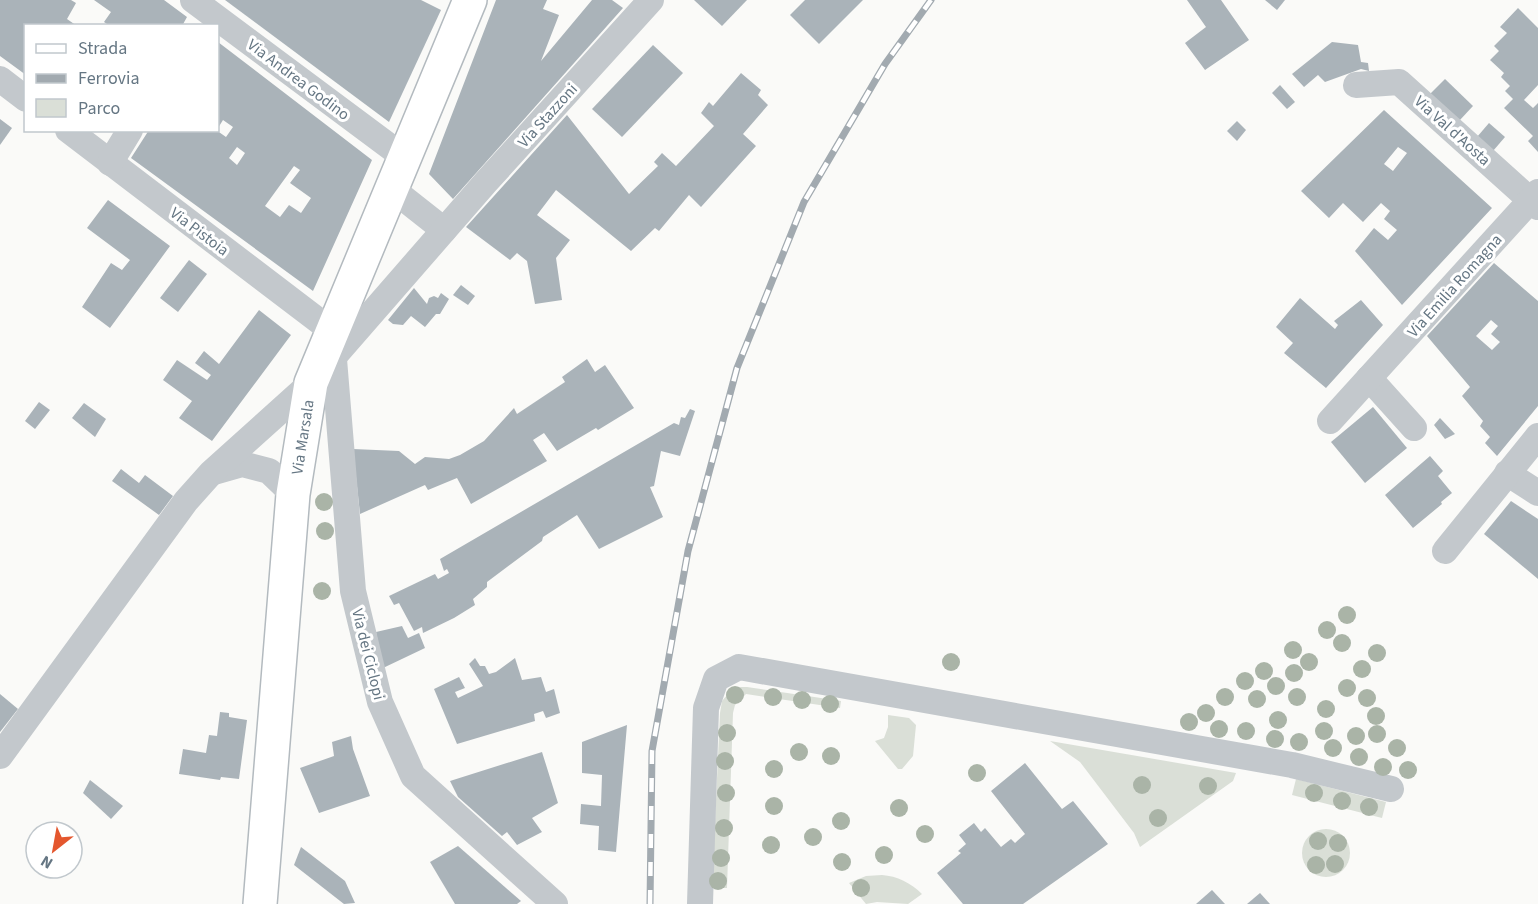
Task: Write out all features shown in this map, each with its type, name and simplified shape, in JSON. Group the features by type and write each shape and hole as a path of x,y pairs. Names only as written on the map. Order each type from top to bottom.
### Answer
{"main road":[{"name":"Via Marsala","path":"260,904 293,494 311,383 333,340 470,0"}],"street":[{"name":"Via Stazzoni","path":"333,340 444,230 651,0"},
{"name":"Via Andrea Godino","path":"201,9 405,158"},
{"path":"0,79 24,97"},
{"name":"Via Val d'Aosta","path":"1356,85 1399,82 1536,200"},
{"name":"Via Pistoia","path":"71,132 333,340"},
{"path":"110,163 129,132"},
{"path":"392,189 444,230"},
{"name":"Via Emilia Romagna","path":"1330,421 1536,200"},
{"name":"Via dei Ciclopi","path":"333,340 353,591 380,702 413,776 555,904"},
{"path":"1369,378 1414,428"},
{"path":"0,756 186,501 211,473 311,383"},
{"path":"1445,551 1538,436"},
{"path":"211,473 242,464 269,471 293,494"},
{"path":"1507,473 1538,493"},
{"path":"700,904 706,708 716,680 739,667 1292,765 1391,789"}],"green space":[{"path":"734,687 841,701 840,708 746,694 735,705 727,888 712,888 720,713 722,701"},
{"path":"888,715 909,718 916,725 913,756 902,769 898,769 875,741 884,738 888,727"},
{"path":"1050,741 1236,773 1233,781 1140,847 1134,833 1080,762"},
{"path":"1296,779 1386,802 1382,818 1292,795"},
{"path":"1326,829 1343,836 1350,853 1343,870 1326,877 1309,870 1302,853 1309,836"},
{"path":"882,875 904,881 922,894 908,904 877,902 866,904 849,883 866,876"}],"building":[{"path":"0,0 71,0 76,3 67,19 74,24 24,24 24,74 0,56"},
{"path":"94,0 164,0 187,17 183,24 107,24 104,22 111,12"},
{"path":"225,0 421,0 441,10 389,122"},
{"path":"496,0 547,0 543,9 559,15 541,61 592,0 612,0 623,8 453,199 429,174"},
{"path":"694,0 747,0 722,26"},
{"path":"805,0 863,0 819,44 790,15"},
{"path":"1187,0 1221,0 1249,40 1205,70 1185,43 1206,27"},
{"path":"1265,0 1285,0 1277,10"},
{"path":"1518,8 1538,28 1538,85 1524,100 1533,108 1538,103 1538,152 1528,141 1533,136 1504,108 1513,99 1505,91 1510,86 1501,77 1504,73 1490,60 1499,51 1494,46 1507,33 1500,27"},
{"path":"1332,42 1358,45 1361,62 1368,63 1369,71 1361,69 1325,82 1318,75 1304,87 1292,74"},
{"path":"219,43 372,160 313,291 131,158 148,132 219,132 226,137 233,127 223,120 219,126","holes":["237,147 245,153 237,165 229,158","294,166 300,170 290,183 311,198 301,213 289,205 280,217 265,206"]},
{"path":"653,45 683,73 622,137 592,109"},
{"path":"741,73 761,90 758,95 768,105 743,134 756,146 701,207 689,195 659,231 655,228 631,251 556,190 537,215 570,240 556,258 562,300 535,304 527,261 517,253 510,260 466,227 567,115 629,194 658,166 654,162 662,153 676,166 714,126 701,113 709,102 713,106"},
{"path":"1445,79 1473,106 1459,121 1430,94"},
{"path":"1280,85 1295,102 1287,109 1272,93"},
{"path":"1384,110 1492,208 1402,305 1355,251 1374,228 1388,240 1397,230 1384,219 1390,211 1381,203 1363,222 1343,203 1329,218 1301,191","holes":["1398,147 1407,153 1393,171 1384,164"]},
{"path":"0,119 12,128 0,145"},
{"path":"1237,121 1246,130 1237,141 1227,131"},
{"path":"1489,123 1505,137 1493,151 1477,137"},
{"path":"108,200 170,246 110,328 82,307 111,263 122,270 130,260 87,228"},
{"path":"189,260 207,274 178,312 160,298"},
{"path":"1494,263 1538,301 1538,406 1497,456 1485,443 1490,437 1480,426 1483,421 1462,396 1470,387 1427,336","holes":["1491,320 1498,326 1491,334 1500,342 1492,350 1476,336"]},
{"path":"461,285 475,296 468,305 453,295"},
{"path":"414,288 427,304 429,298 434,296 438,298 441,293 449,299 440,314 436,314 425,327 411,316 403,325 393,324 388,320"},
{"path":"1300,298 1335,329 1338,325 1334,321 1361,300 1383,325 1326,388 1284,353 1293,343 1276,327"},
{"path":"259,310 291,335 212,441 179,418 192,401 163,380 177,360 207,380 211,375 195,363 204,351 219,364"},
{"path":"587,359 595,372 605,365 634,408 557,451 544,433 533,440 547,461 471,504 457,478 428,490 425,485 360,514 353,449 399,451 415,464 425,457 449,459 460,455 484,441 514,408 517,414 565,382 562,377"},
{"path":"39,402 50,410 35,429 25,421"},
{"path":"84,403 106,419 95,437 72,418"},
{"path":"1373,407 1407,448 1365,483 1331,442"},
{"path":"690,409 695,411 680,456 661,451 654,486 650,487 663,517 599,549 577,515 543,537 542,541 487,582 487,587 473,599 475,605 423,633 422,627 414,631 399,603 394,605 389,596 435,574 438,579 449,573 447,569 444,571 440,559 674,423 679,425 681,417 685,418"},
{"path":"1440,418 1455,434 1445,439 1434,425"},
{"path":"1430,456 1443,471 1438,476 1452,493 1413,528 1385,495"},
{"path":"121,469 139,483 145,475 173,496 159,515 112,481"},
{"path":"1511,501 1538,519 1538,579 1484,534"},
{"path":"402,626 408,638 419,633 425,648 383,668 376,632"},
{"path":"475,658 480,666 485,666 489,674 496,672 515,658 522,680 541,677 546,692 554,689 560,713 546,718 543,711 534,714 535,721 457,744 434,689 459,677 465,688 455,692 458,698 483,686 469,664"},
{"path":"0,694 18,709 0,732"},
{"path":"220,712 229,713 229,717 247,720 239,779 221,777 220,780 179,774 183,749 206,753 209,735 217,736"},
{"path":"627,725 616,852 598,850 599,826 580,824 581,804 601,806 602,775 582,773 582,742"},
{"path":"351,736 353,749 370,796 319,813 300,768 334,756 332,742"},
{"path":"542,752 558,803 532,818 542,832 517,845 507,832 502,836 458,797 450,781"},
{"path":"1025,763 1062,809 1073,801 1108,844 1023,904 963,904 937,873 961,853 958,851 966,844 959,835 974,823 981,832 985,828 1001,847 1011,839 1015,843 1025,834 991,791"},
{"path":"90,780 123,806 111,819 83,793"},
{"path":"458,846 521,901 517,904 455,904 430,862"},
{"path":"301,847 345,881 355,903 344,904 294,865"},
{"path":"1212,890 1225,904 1196,904"},
{"path":"1260,893 1270,904 1247,904"}],"railway":[{"path":"650,904 652,751 688,551 737,368 804,202 885,64 931,0"}]}
